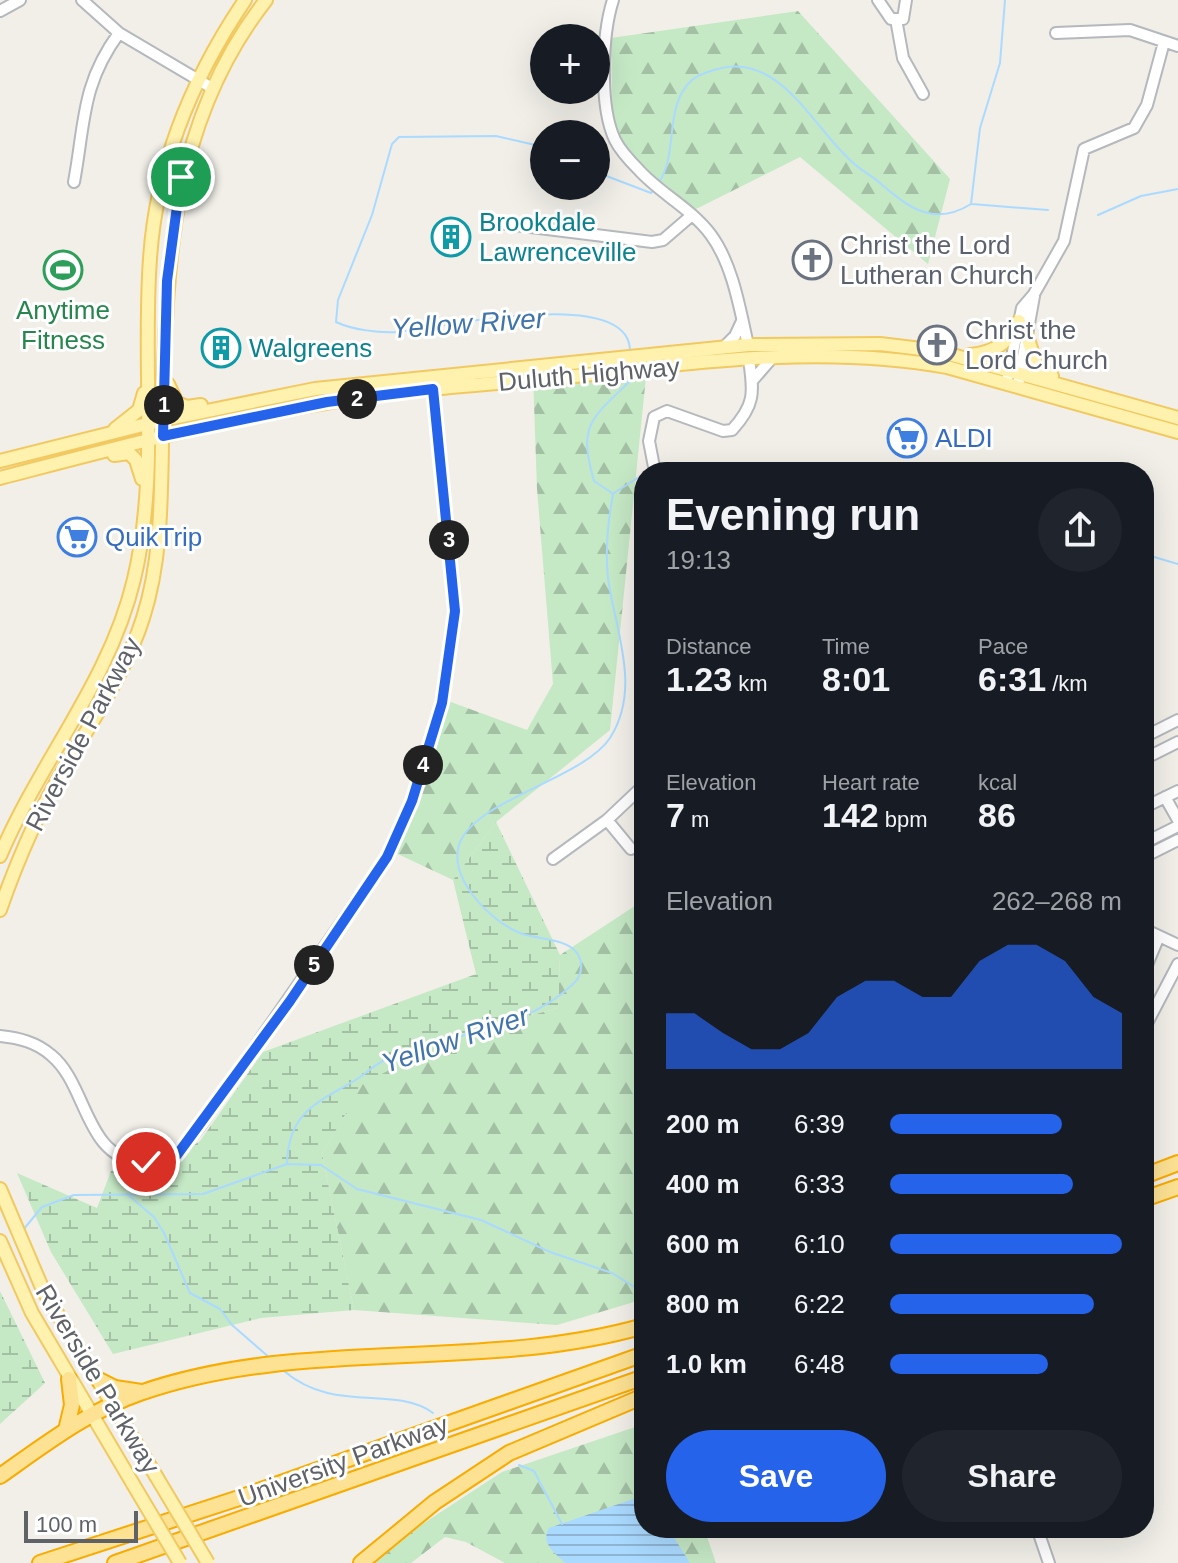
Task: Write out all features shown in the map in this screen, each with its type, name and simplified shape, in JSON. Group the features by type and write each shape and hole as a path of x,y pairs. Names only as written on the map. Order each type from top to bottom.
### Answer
{"highway":[{"path":"1154,1172 1178,1163"},
{"path":"1154,1195 1178,1187"},
{"path":"0,1476 66,1430 141,1392 305,1361 534,1348 634,1328"},
{"name":"University Parkway","path":"40,1563 239,1498 634,1358"},
{"path":"66,1430 72,1406 69,1379"},
{"path":"99,1380 115,1388 141,1392"},
{"name":"University Parkway","path":"115,1563 634,1381"},
{"path":"361,1563 435,1502 509,1453 634,1400"}],"main road":[{"name":"Riverside Parkway","path":"0,856 32,790 99,678 117,635 134,579 148,424 153,232 171,149 198,80 245,0"},
{"name":"Riverside Parkway","path":"0,910 38,819 118,678 143,618 158,555 166,302 181,177 212,88 266,0"},
{"path":"153,232 158,256 158,294 166,302"},
{"path":"963,356 998,349 1009,340 1019,321"},
{"path":"1027,336 1037,367 1069,386"},
{"path":"749,360 764,349 821,343"},
{"name":"Duluth Highway","path":"0,478 186,430 327,402 616,364 649,354 748,345 880,344 963,356 1014,377 1178,432"},
{"path":"672,366 677,361 733,354 748,345"},
{"name":"Duluth Highway","path":"0,461 163,420 315,389 616,364 649,368 772,358 842,356 915,361 1069,386 1178,418"},
{"path":"164,367 171,394 177,403 187,407 256,400"},
{"path":"106,435 139,410 149,374"},
{"path":"162,462 167,449 186,430"},
{"path":"46,466 52,471 129,453 136,460 144,491"},
{"name":"Riverside Parkway","path":"0,1189 34,1272 208,1563"},
{"name":"Riverside Parkway","path":"0,1241 9,1267 69,1379 180,1563"}],"street":[{"path":"0,11 20,0"},
{"path":"82,0 119,33 212,88"},
{"path":"613,0 606,34 607,104 615,139 640,172 692,215 720,251 748,345"},
{"path":"878,0 891,19 903,19 906,0"},
{"path":"896,19 903,58 923,94"},
{"path":"1056,33 1130,30 1178,46"},
{"path":"74,182 80,123 91,85 103,55 119,33"},
{"path":"1014,377 1022,308 1034,294 1064,241 1084,149 1134,128 1147,105 1164,42"},
{"path":"499,223 652,242 663,240 692,215"},
{"path":"1014,377 1027,336 1034,294"},
{"path":"723,348 735,336 742,321"},
{"path":"752,381 772,358"},
{"path":"654,462 650,429 659,412 678,414 714,427 730,421 737,425 750,408 752,381 749,360"},
{"path":"0,1036 25,1040 53,1056 75,1089 93,1130 119,1158 146,1162 177,1155 290,1001 387,857 412,801 442,703 455,611 433,389"},
{"path":"1154,732 1178,720"},
{"path":"1154,754 1178,742"},
{"path":"1154,802 1178,791"},
{"path":"553,859 607,820 634,795"},
{"path":"1154,837 1178,823 1165,797"},
{"path":"607,820 631,849"},
{"path":"1154,852 1178,840"},
{"path":"1154,934 1178,945"},
{"path":"1154,948 1159,936"},
{"path":"1154,1010 1178,964"},
{"path":"1040,1538 1049,1563"}],"green space":[{"path":"798,11 950,179 928,264 800,157 692,211 613,140 611,38"},
{"path":"647,367 637,462 634,462 634,495 610,730 496,822 453,880 383,847 434,736 440,698 527,730 553,684 537,489 533,375"},
{"path":"496,822 560,955 558,1008 453,1036 363,1084 322,1154 354,1310 261,1318 113,1354 51,1252 17,1173 97,1208 111,1171 161,1167 200,1141 263,1052 476,974 453,880"},
{"path":"634,907 634,1302 557,1325 354,1310 322,1154 363,1083 453,1036 558,1008 560,955"},
{"path":"0,1291 45,1383 0,1424"},
{"path":"634,1427 634,1538 707,1538 716,1563 505,1563 466,1542 445,1537 411,1563 375,1563 421,1525 502,1472"}],"water":[{"path":"634,1499 634,1538 674,1538 690,1563 565,1563 547,1543 549,1528"}],"waterway":[{"name":"Yellow River","path":"659,182 669,157 674,116 683,91 700,75 737,66 757,70 775,80 792,94 851,161 901,200 922,212 945,214 958,211 971,204 980,128 1000,63 1005,0"},
{"name":"Yellow River","path":"530,144 496,136 399,137 392,144 372,215 338,300 336,322 366,330 397,332 488,319 567,315 600,319 622,331 630,352"},
{"name":"Yellow River","path":"610,177 651,193 653,191"},
{"path":"1098,215 1141,196 1178,189"},
{"path":"972,204 1048,210"},
{"name":"Yellow River","path":"612,493 594,481 587,447 588,435 597,415 629,382 630,374"},
{"path":"614,493 634,480"},
{"name":"Yellow River","path":"287,1164 293,1133 299,1121 316,1103 389,1058 533,1012 573,984 581,971 580,961 572,948 560,942 520,933 485,909 466,885 458,858 459,845 468,829 506,802 596,753 610,738 619,719 624,699 624,659 608,578 607,557 613,494"},
{"path":"1154,557 1178,564"},
{"path":"23,1230 42,1207 74,1195 203,1194 287,1164 321,1165 357,1189 481,1220 550,1252 612,1273 634,1287"},
{"path":"127,1194 154,1217 190,1293 220,1309 232,1325 271,1359"},
{"path":"284,1371 303,1384 323,1392 401,1401 433,1413"},
{"path":"519,1465 534,1471 562,1524"}],"place":[{"name":"Brookdale Lawrenceville","path":"451,237"},
{"name":"Christ the Lord Lutheran Church","path":"812,260"},
{"name":"Anytime Fitness","path":"63,270"},
{"name":"Christ the Lord Church","path":"937,345"},
{"name":"Walgreens","path":"221,348"},
{"name":"ALDI","path":"907,438"},
{"name":"QuikTrip","path":"77,537"}],"route":[{"path":"146,1162 177,1155 200,1126 290,1001 387,857 412,801 442,703 455,611 433,389 327,402 163,436 167,281 181,177"}]}
